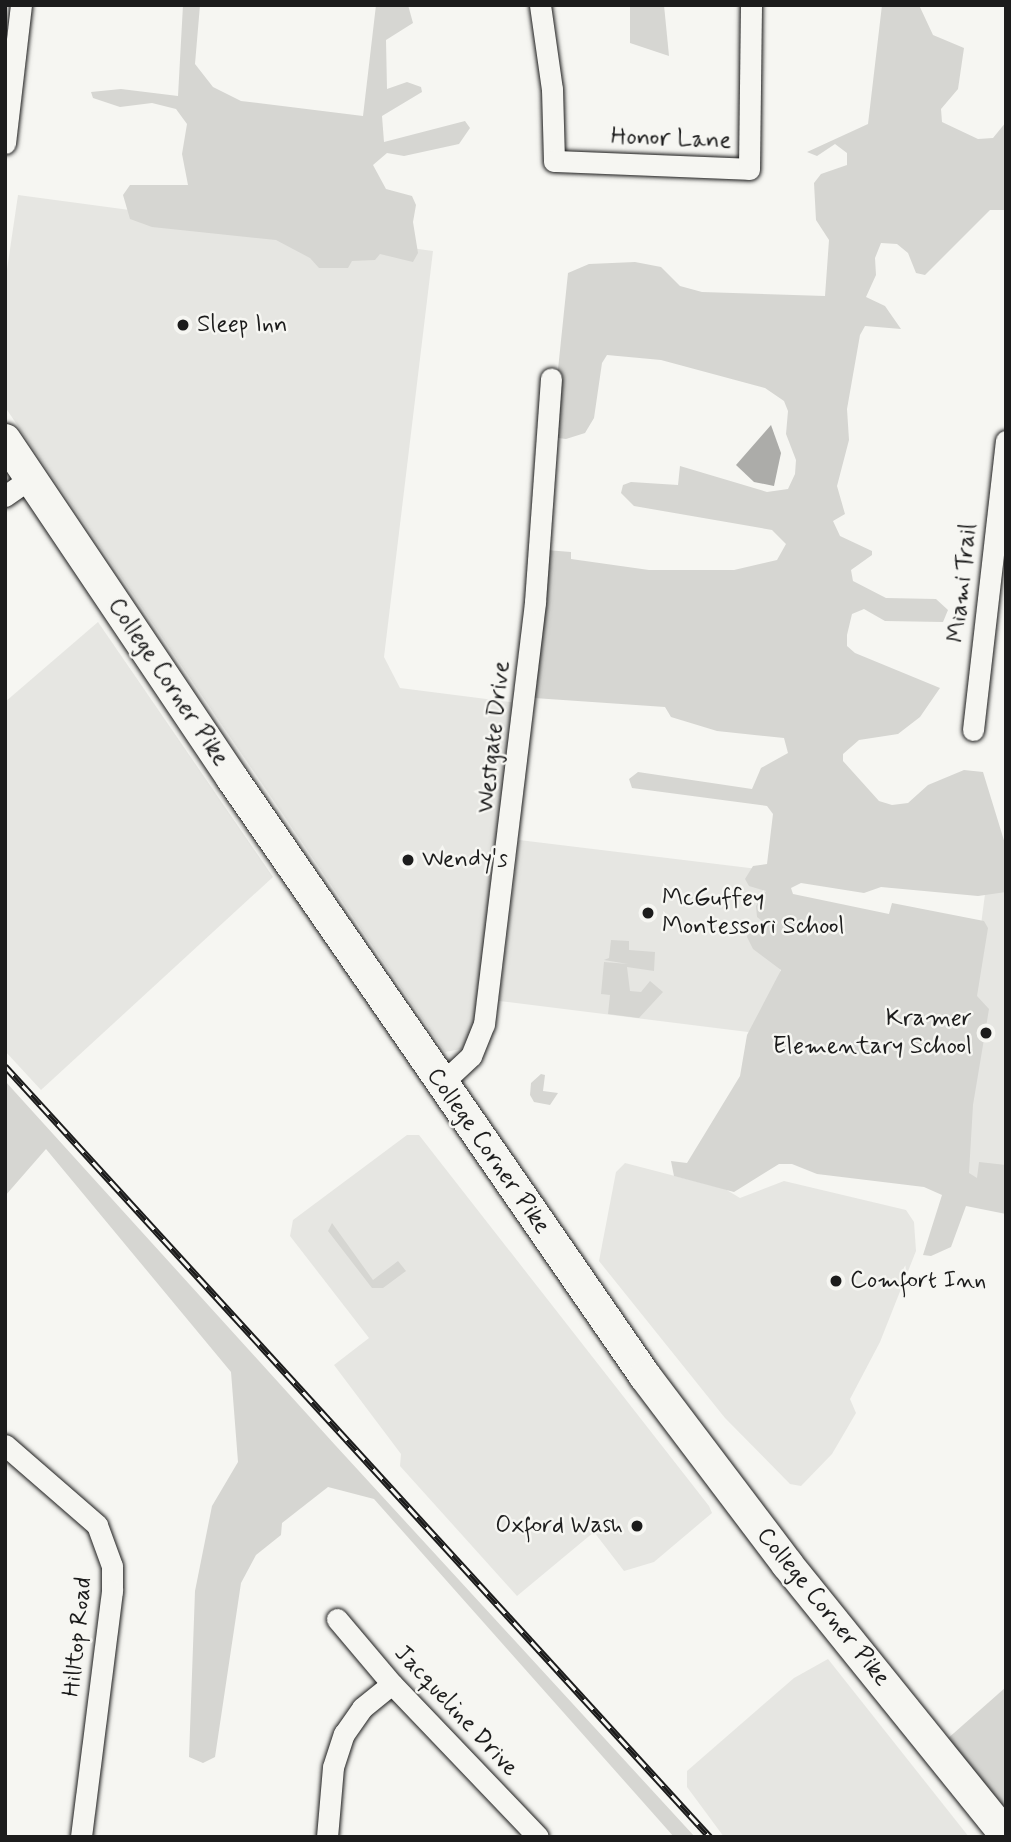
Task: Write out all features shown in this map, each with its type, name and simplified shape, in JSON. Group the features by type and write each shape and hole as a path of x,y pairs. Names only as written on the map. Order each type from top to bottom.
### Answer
{"highway":[{"name":"College Corner Pike","path":"5,440 441,1084 645,1376 787,1564 1006,1835"}],"street":[{"path":"5,143 21,5"},
{"name":"Honor Lane","path":"540,5 552,89 554,161 749,169 751,5"},
{"name":"Westgate Drive","path":"441,1084 471,1056 484,1024 535,602 551,379"},
{"name":"Miami Trail","path":"973,730 1006,441"},
{"path":"5,496 31,478"},
{"name":"Hilltop Road","path":"5,1444 97,1525 112,1566 112,1591 81,1837"},
{"name":"Jacqueline Drive","path":"337,1619 392,1684 538,1837"},
{"path":"327,1837 333,1767 344,1734 362,1709 392,1684"}],"shaded area":[{"path":"183,5 200,5 195,64 213,87 241,101 363,116 376,5 408,5 413,23 386,40 387,89 407,82 421,87 422,92 382,116 384,142 465,121 470,128 459,144 404,156 387,153 373,165 386,189 412,196 416,205 413,222 418,253 413,262 380,254 375,260 352,261 348,268 319,268 310,258 276,240 152,227 130,219 123,195 130,185 188,185 182,154 187,124 176,109 152,103 120,107 93,98 91,92 121,89 178,96"},
{"path":"630,5 664,5 669,56 630,43"},
{"path":"882,5 919,5 933,35 964,48 958,89 941,109 942,122 978,139 993,138 1006,122 1006,210 990,210 925,275 916,273 908,253 897,244 881,243 875,258 876,275 866,297 885,306 901,329 865,326 860,335 847,409 849,440 837,486 845,514 833,521 840,536 872,551 872,555 851,570 853,581 886,598 936,599 948,610 943,622 885,621 864,609 852,614 847,646 855,653 940,688 920,717 898,734 859,740 843,754 843,761 879,801 892,805 908,803 928,785 964,770 983,772 1006,847 1006,892 978,896 881,887 864,893 801,883 791,888 793,894 889,914 892,903 984,921 988,928 977,996 989,1009 973,1105 969,1173 977,1178 979,1162 1006,1165 1006,1214 966,1206 951,1247 931,1256 923,1255 942,1195 924,1187 817,1174 792,1164 779,1164 734,1192 674,1176 671,1161 687,1163 740,1076 747,1035 781,970 753,949 747,937 749,928 766,924 757,917 756,906 766,891 749,886 745,879 753,866 767,864 773,814 767,806 632,788 629,779 638,772 752,789 761,768 788,753 784,738 717,731 671,717 665,707 534,698 546,550 571,552 571,559 649,570 734,570 777,560 786,544 772,530 634,506 621,493 623,485 631,482 678,485 680,466 767,492 788,489 795,474 796,460 786,434 788,411 784,401 765,388 661,360 607,355 602,363 594,418 585,433 566,439 551,437 568,273 589,264 635,262 661,267 680,286 702,292 825,296 829,240 816,220 814,183 821,174 847,165 847,153 835,144 817,156 807,152 868,124"},
{"path":"18,195 433,251 384,657 400,688 518,703 483,988 471,1037 461,1049 445,1052 5,407 5,283"},
{"path":"771,425 781,453 774,486 754,482 736,465"},
{"path":"98,622 273,877 41,1090 5,1051 5,702"},
{"name":"McGuffey Montessori School","path":"519,840 791,873 773,1035 499,1001"},
{"name":"Kramer Elementary School","path":"988,871 1006,873 1006,1201 946,1193"},
{"path":"611,940 629,941 629,950 655,952 654,971 627,967 630,991 641,992 650,981 663,992 639,1018 608,1014 610,995 601,994 604,962 628,964 604,960 609,958"},
{"path":"541,1074 545,1075 543,1091 558,1093 550,1105 534,1102 530,1095 531,1083"},
{"path":"5,1081 695,1837 674,1837 374,1499 328,1487 282,1523 281,1535 256,1555 241,1583 215,1757 203,1763 189,1757 195,1591 212,1506 238,1462 231,1372 46,1149 5,1196"},
{"path":"407,1135 419,1135 709,1506 712,1513 654,1562 624,1571 594,1532 517,1596 400,1466 401,1454 334,1365 369,1338 290,1236 293,1220"},
{"path":"625,1163 725,1189 740,1198 784,1181 906,1210 914,1222 916,1251 880,1342 850,1399 856,1413 832,1454 801,1486 790,1484 725,1418 599,1261 616,1172"},
{"path":"332,1223 373,1280 398,1261 406,1271 383,1288 372,1288 328,1231"},
{"path":"828,1659 969,1837 724,1837 687,1787 687,1771 794,1678"},
{"path":"1006,1687 1006,1835 937,1748"}],"railway":[{"path":"5,1066 710,1837"}],"place":[{"name":"Sleep Inn","path":"183,325"},
{"name":"Wendy's","path":"408,860"},
{"name":"McGuffey Montessori School","path":"648,913"},
{"name":"Kramer Elementary School","path":"986,1033"},
{"name":"Comfort Inn","path":"836,1281"},
{"name":"Oxford Wash","path":"637,1526"}]}
